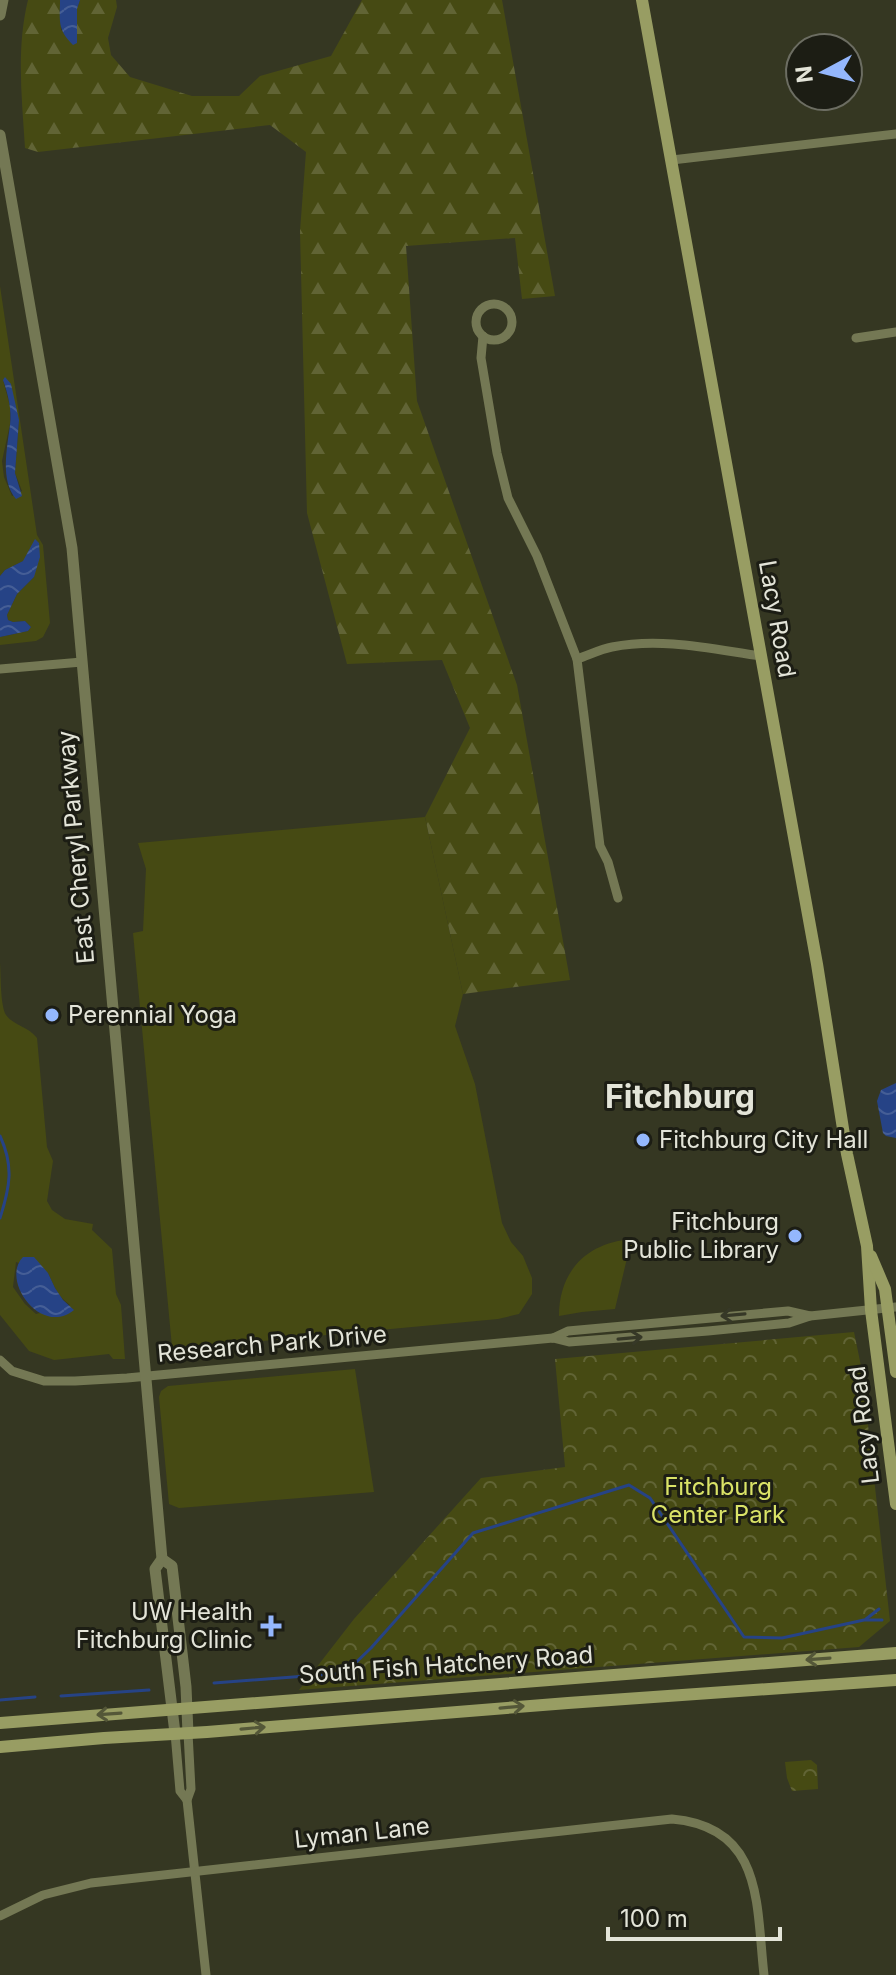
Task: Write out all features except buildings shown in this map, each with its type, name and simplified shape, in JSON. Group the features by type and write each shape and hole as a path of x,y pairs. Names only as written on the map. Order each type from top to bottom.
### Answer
{"main road":[{"name":"Lacy Road","path":"642,0 817,964 847,1154 867,1246 871,1310 896,1504"},
{"name":"Lacy Road","path":"867,1246 892,1308 896,1372"},
{"name":"South Fish Hatchery Road","path":"0,1723 896,1653"},
{"name":"South Fish Hatchery Road","path":"0,1747 896,1680"}],"street":[{"path":"0,15 3,0"},
{"path":"672,160 896,134"},
{"name":"East Cheryl Parkway","path":"0,135 72,548 162,1559 155,1569 172,1709 181,1733"},
{"path":"856,338 896,332"},
{"path":"483,336 481,358 508,498 537,556 577,659 600,846 618,898"},
{"path":"577,659 610,647 640,643 696,646 761,656"},
{"path":"0,669 82,662"},
{"name":"Research Park Drive","path":"0,1360 12,1371 44,1381 145,1377 553,1338 568,1331 788,1311 810,1316 892,1308"},
{"name":"East Cheryl Parkway","path":"162,1559 172,1566 186,1687 187,1708 181,1733"},
{"path":"181,1733 180,1791 187,1800 206,1975"},
{"name":"Lyman Lane","path":"0,1916 43,1895 91,1883 672,1819 706,1826 718,1832 742,1856 752,1878 764,1975"}],"green space":[{"path":"28,0 60,0 61,30 77,43 80,0 116,0 117,7 108,38 111,55 130,77 192,96 239,96 260,76 331,56 362,0 502,0 555,296 522,299 515,238 406,246 417,401 517,685 570,980 463,994 425,817 470,728 442,660 347,664 307,513 300,231 306,152 270,125 38,152 25,148 21,55"},
{"path":"0,286 37,535 43,545 50,623 43,637 36,641 0,645 0,637 28,631 31,627 25,621 8,620 7,615 17,594 34,577 23,561 0,576","holes":["3,380 19,420 15,473 22,491 12,496 4,477 2,461 10,424 10,406"]},
{"path":"425,817 463,994 455,1026 475,1084 502,1223 511,1242 523,1256 532,1278 532,1294 519,1314 498,1319 172,1347 133,933 143,931 146,869 138,843"},
{"path":"0,963 6,1015 37,1038 47,1147 53,1161 47,1201 52,1210 65,1219 93,1224 92,1230 112,1249 125,1359 113,1359 109,1354 54,1360 29,1351 0,1315","holes":["16,1262 48,1273 59,1295 70,1305 36,1314 13,1287"]},
{"path":"633,1239 637,1246 628,1254 615,1309 559,1316 564,1285 579,1261 602,1246"},
{"name":"Fitchburg Center Park","path":"854,1332 862,1371 890,1621 859,1647 299,1690 354,1619 481,1478 565,1467 555,1359"},
{"path":"355,1369 374,1492 179,1508 169,1504 159,1397 161,1391 168,1386"},
{"path":"811,1760 817,1765 818,1789 792,1791 785,1762"}],"water":[{"path":"60,0 80,0 77,43 73,45 62,29"},
{"path":"5,377 11,384 19,420 15,473 22,496 16,499 6,474 10,414"},
{"path":"35,539 39,543 40,557 34,577 17,594 7,615 8,620 25,621 31,627 28,631 0,637 0,576 23,561"},
{"path":"896,1083 896,1138 883,1133 877,1101 881,1090"},
{"path":"23,1257 34,1257 48,1273 63,1300 74,1310 61,1316 49,1316 37,1311 28,1302 20,1291 17,1279 17,1267"}],"waterway":[{"path":"0,1136 9,1167 0,1218"},
{"path":"214,1683 345,1673 473,1533 629,1485 650,1498 744,1637 782,1638 864,1620 882,1620"},
{"path":"866,1619 879,1609"},
{"path":"61,1696 149,1690"},
{"path":"0,1700 35,1697"}],"place":[{"name":"Perennial Yoga","path":"52,1015"},
{"name":"Fitchburg City Hall","path":"643,1140"},
{"name":"Fitchburg Public Library","path":"795,1236"},
{"name":"UW Health Fitchburg Clinic","path":"271,1626"}],"district":[{"name":"Fitchburg","path":"680,1097"}]}
